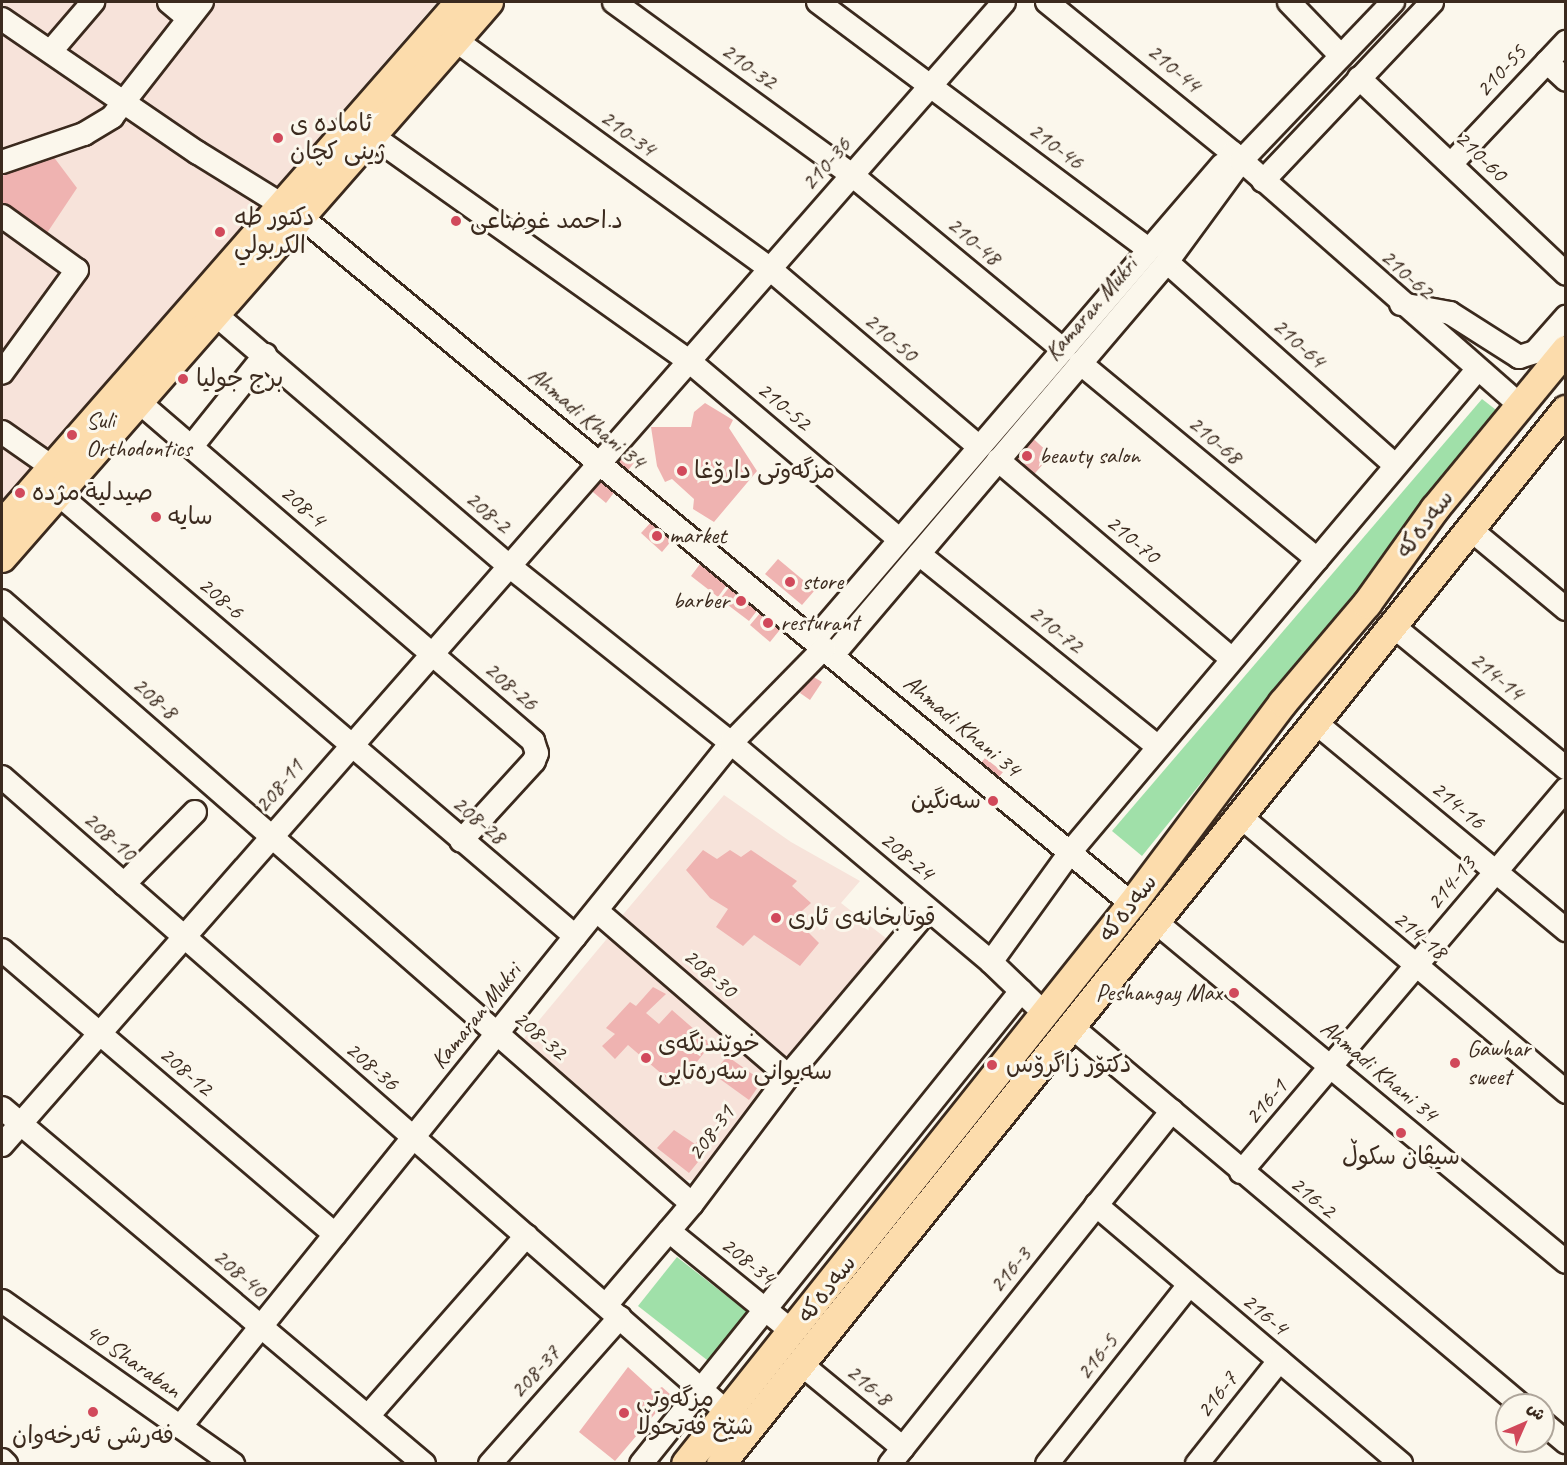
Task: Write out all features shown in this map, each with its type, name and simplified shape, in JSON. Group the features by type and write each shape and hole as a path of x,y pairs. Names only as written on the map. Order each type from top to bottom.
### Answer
{"main road":[{"path":"2,558 54,480 291,211 460,2"},
{"path":"2,525 139,402 215,314 291,211 371,135 489,2"},
{"name":"سەدەکە","path":"901,1218 1045,1014 1132,904 1283,703 1358,615 1519,404 1566,350"},
{"name":"سەدەکە","path":"686,1464 729,1414 793,1332 874,1251 901,1218 1073,1028 1470,530 1560,426"},
{"path":"1358,615 1356,639 1368,645 1389,632"},
{"path":"1313,670 1339,668 1343,676 1340,693"},
{"name":"سەدەکە","path":"721,1464 801,1364 874,1251"}],"street":[{"path":"51,51 93,2"},
{"path":"2,162 84,134 112,117 195,10 169,2"},
{"name":"210-32","path":"614,2 852,175"},
{"name":"210-46","path":"818,2 1148,249"},
{"name":"210-36","path":"599,463 1004,2"},
{"name":"210-44","path":"1047,2 1237,157 1263,181"},
{"path":"1289,2 1341,56"},
{"name":"Kamaran Mukri","path":"824,648 899,539 1148,249 1393,2"},
{"path":"1263,181 1432,2"},
{"name":"Ahmadi Khani 34","path":"2,20 291,211 1071,851 1132,904"},
{"name":"210-34","path":"454,39 770,269"},
{"name":"210-55","path":"1451,164 1566,42"},
{"path":"1547,62 1566,80"},
{"name":"210-60","path":"1359,78 1566,274"},
{"path":"371,135 689,362"},
{"name":"Kamaran Mukri","path":"180,1427 731,743 919,554 1167,262 1237,157"},
{"name":"210-48","path":"852,175 1062,349"},
{"name":"210-62","path":"1263,181 1476,370 1519,404"},
{"path":"2,216 77,270 2,373"},
{"name":"210-64","path":"1167,262 1395,465"},
{"name":"210-50","path":"770,269 978,446"},
{"path":"1401,304 1450,313 1519,357 1535,352 1566,317"},
{"name":"208-2","path":"215,314 508,565 731,743"},
{"path":"192,446 265,355"},
{"name":"210-52","path":"689,362 899,539"},
{"name":"210-68","path":"1080,363 1317,559"},
{"path":"991,962 1071,851 1476,370"},
{"path":"1028,388 1047,402"},
{"name":"208-4","path":"139,402 431,651"},
{"name":"208-6","path":"2,432 348,744"},
{"name":"210-70","path":"998,460 1232,659"},
{"name":"208-11","path":"2,1145 272,836 348,744 599,463"},
{"path":"1470,530 1566,609"},
{"name":"210-72","path":"919,554 1158,747"},
{"name":"208-8","path":"2,601 272,836"},
{"name":"214-14","path":"1389,632 1566,768"},
{"name":"208-26","path":"431,651 533,741 537,753 528,768 461,841"},
{"name":"214-16","path":"1316,723 1566,930"},
{"name":"208-24","path":"731,743 991,962 1045,1014"},
{"name":"208-28","path":"348,744 575,936"},
{"name":"208-10","path":"2,777 124,884 182,939"},
{"name":"214-13","path":"1331,1067 1566,789"},
{"path":"124,884 195,813"},
{"name":"214-18","path":"1241,817 1566,1092"},
{"name":"208-32","path":"272,836 692,1204"},
{"name":"208-31","path":"613,1311 669,1231 692,1204 788,1076 928,910"},
{"name":"208-30","path":"597,911 788,1076"},
{"name":"Ahmadi Khani 34","path":"1157,922 1566,1262"},
{"name":"208-36","path":"182,939 413,1137 729,1414"},
{"name":"208-12","path":"2,950 334,1234"},
{"path":"640,1464 1021,991"},
{"name":"216-2","path":"1073,1028 1241,1172 1507,1393"},
{"name":"216-1","path":"1241,1172 1331,1067"},
{"name":"208-40","path":"2,1108 424,1464"},
{"name":"216-3","path":"896,1456 1172,1111"},
{"name":"216-4","path":"1096,1205 1401,1464"},
{"name":"208-34","path":"669,1231 793,1332"},
{"path":"368,1416 526,1236"},
{"name":"216-5","path":"1047,1464 1189,1285"},
{"name":"40 Sharaban","path":"2,1301 230,1463"},
{"name":"208-37","path":"490,1464 613,1311"},
{"name":"216-7","path":"1207,1460 1279,1361"},
{"name":"216-8","path":"801,1364 896,1456"},
{"path":"2,1460 6,1464"}],"shaded area":[{"path":"2,2 437,2 2,501"},
{"path":"724,795 791,842 860,881 841,903 887,939 783,1063 620,918"},
{"name":"خوێندنگەی سەیوانی سەرەتایی","path":"610,935 771,1074 771,1084 694,1180 686,1180 521,1042"}],"green space":[{"path":"1482,399 1500,413 1142,856 1112,831"},
{"path":"677,1257 755,1318 716,1367 638,1306"}],"building":[{"path":"53,156 77,188 47,233 2,206 2,176"},
{"path":"705,403 733,420 729,428 757,471 714,522 693,509 694,499 672,479 665,482 657,466 651,427 691,427 694,412"},
{"name":"beauty salon","path":"1026,432 1051,455 1029,480 1003,458"},
{"path":"625,447 638,458 625,474 612,462"},
{"path":"597,475 616,490 606,503 587,487"},
{"name":"market","path":"653,520 673,539 662,552 641,533"},
{"name":"store","path":"778,559 815,590 802,605 765,574"},
{"path":"703,560 729,582 718,597 691,576"},
{"name":"barber","path":"734,581 762,604 749,621 720,599"},
{"name":"resturant","path":"767,605 787,621 770,642 750,625"},
{"path":"812,676 822,682 810,700 800,693"},
{"path":"985,758 1003,772 994,783 976,769"},
{"path":"703,850 717,859 730,850 741,857 751,850 797,881 792,886 811,903 794,918 819,943 800,966 754,935 743,946 716,927 728,909 710,898 686,870"},
{"path":"653,987 666,994 646,1013 659,1024 672,1010 711,1044 677,1087 628,1045 615,1059 602,1046 615,1034 606,1028 630,1002 636,1006"},
{"path":"727,1056 762,1081 749,1100 713,1074"},
{"path":"707,1129 716,1140 689,1173 657,1148 674,1130 695,1144"},
{"name":"مزگەوتی شێخ فەتحوڵا","path":"628,1367 654,1391 662,1387 671,1395 615,1461 579,1432"}],"place":[{"name":"ئاماده ى ژينى كچان","path":"278,138"},
{"name":"د.احمد غوضاعی","path":"456,221"},
{"name":"دكتور طه الكربولي","path":"220,232"},
{"name":"برج جوليا","path":"183,379"},
{"name":"Suli Orthodontics","path":"72,435"},
{"name":"beauty salon","path":"1027,456"},
{"name":"مزگەوتی دارۆغا","path":"682,471"},
{"name":"صيدلية مژده","path":"20,493"},
{"name":"سایە","path":"156,517"},
{"name":"market","path":"657,536"},
{"name":"store","path":"790,582"},
{"name":"barber","path":"741,601"},
{"name":"resturant","path":"768,623"},
{"name":"سەنگین","path":"993,801"},
{"name":"قوتابخانەی ئاری","path":"776,918"},
{"name":"Peshangay Max","path":"1234,993"},
{"name":"خوێندنگەی سەیوانی سەرەتایی","path":"646,1058"},
{"name":"Gawhar sweet","path":"1455,1063"},
{"name":"دکتۆر زاگرۆس","path":"992,1065"},
{"name":"سیڤان سکوڵ","path":"1401,1133"},
{"name":"فەرشی ئەرخەوان","path":"93,1412"},
{"name":"مزگەوتی شێخ فەتحوڵا","path":"624,1413"}]}
